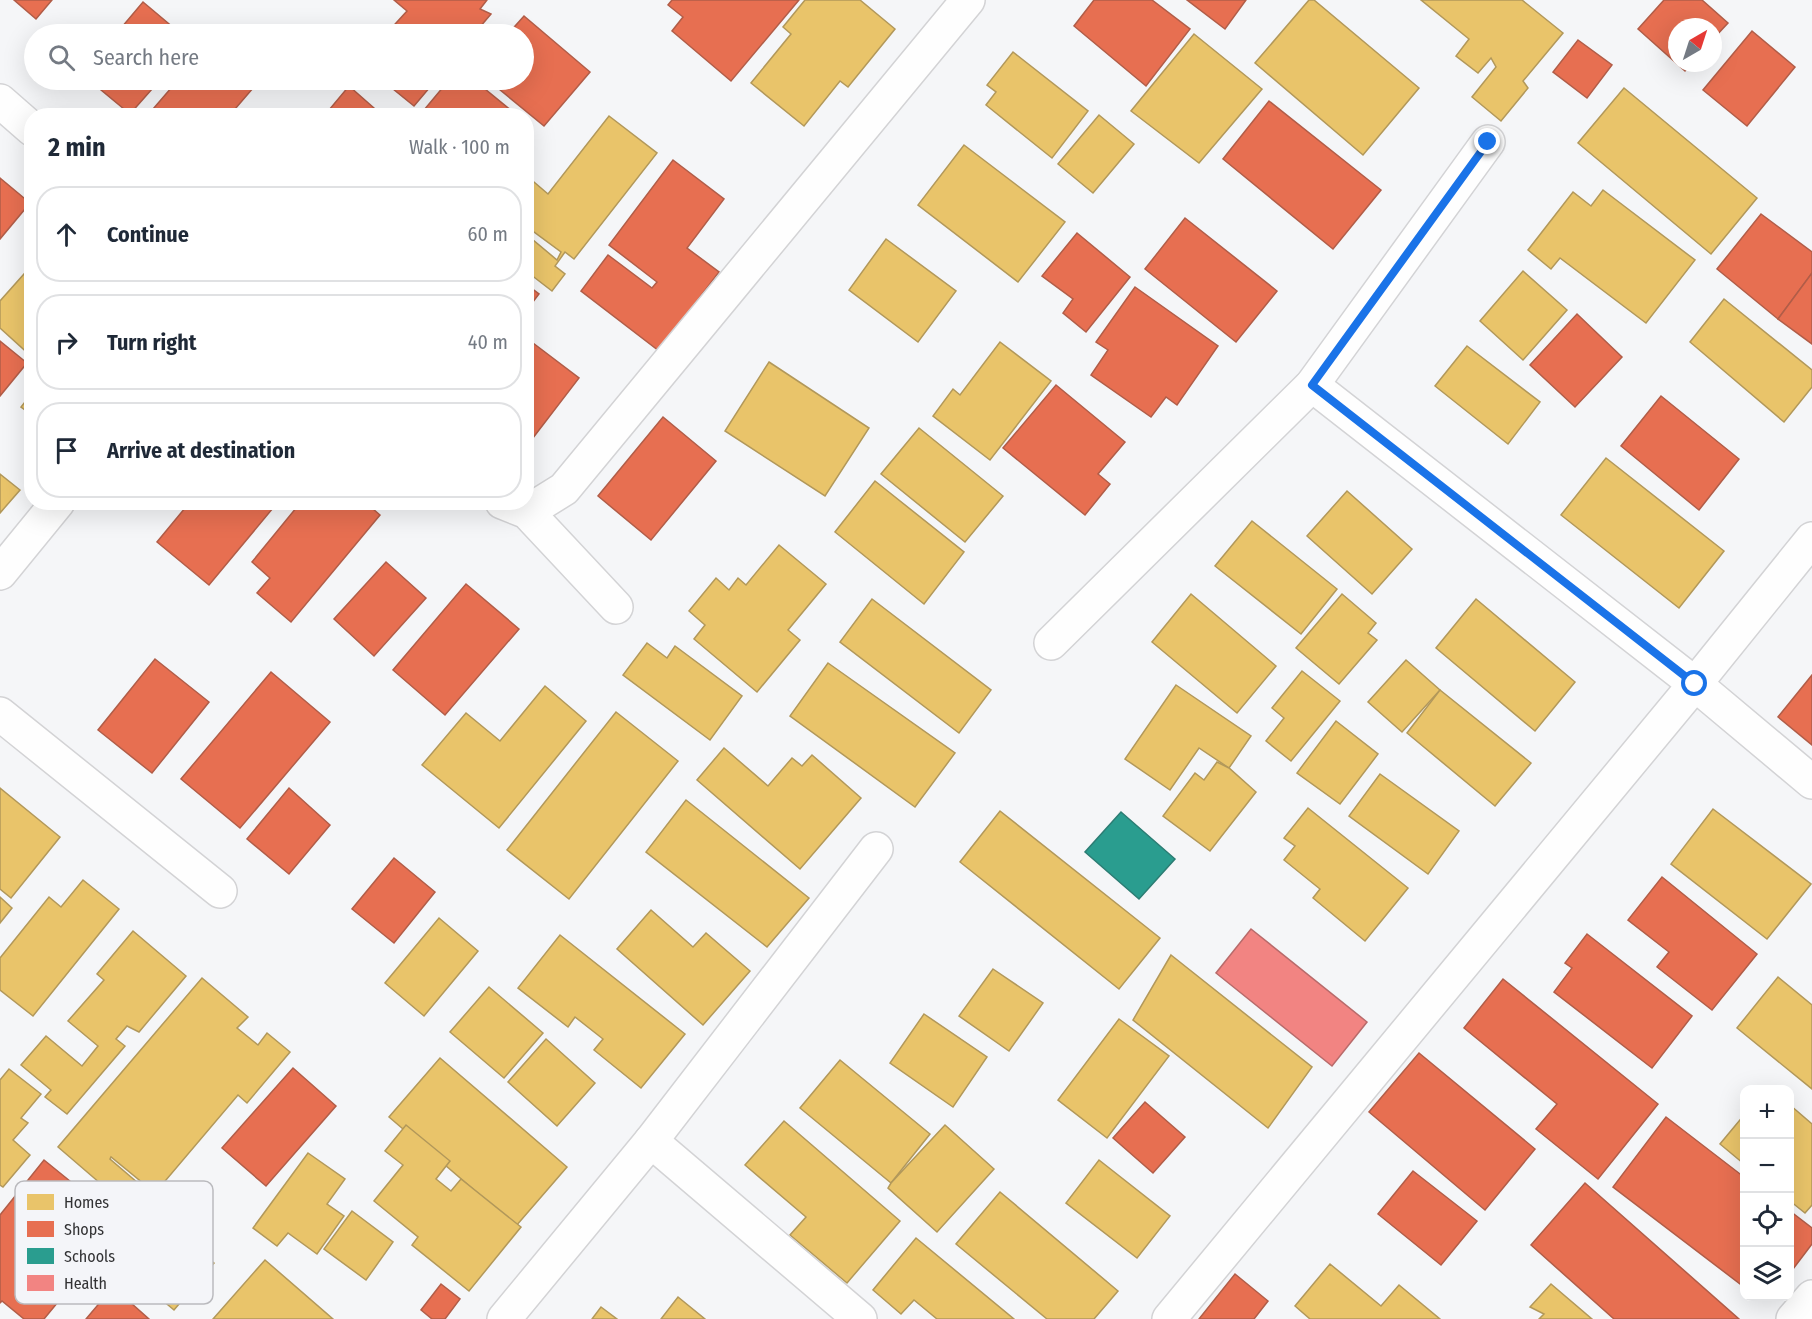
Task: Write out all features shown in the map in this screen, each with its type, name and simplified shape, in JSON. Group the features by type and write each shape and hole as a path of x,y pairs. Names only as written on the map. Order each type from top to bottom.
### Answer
{"street":[{"path":"534,500 564,489 968,0"},
{"path":"0,101 24,122"},
{"path":"1051,644 1312,385 1488,142"},
{"path":"1312,385 1695,684 1812,782"},
{"path":"0,573 51,510"},
{"path":"517,510 616,607"},
{"path":"1169,1319 1695,684 1812,539"},
{"path":"0,714 220,891"},
{"path":"504,1319 651,1141 876,849"},
{"path":"651,1141 860,1319"},
{"path":"1793,1319 1812,1297"}],"building: Homes":[{"path":"805,0 860,0 895,29 848,87 840,81 804,126 751,83 791,34 783,27"},
{"path":"1309,0 1314,0 1419,88 1363,155 1255,63"},
{"path":"1421,0 1522,0 1563,33 1523,81 1528,88 1501,121 1472,97 1496,67 1491,58 1478,73 1456,56 1469,39"},
{"path":"1194,34 1262,89 1199,163 1131,111"},
{"path":"1013,52 1088,111 1052,158 986,105 996,92 987,85"},
{"path":"1624,88 1757,198 1711,254 1578,143"},
{"path":"1099,115 1134,144 1093,193 1058,164"},
{"path":"609,116 657,153 574,259 565,252 555,266 565,274 552,291 534,277 534,241 557,260 561,252 534,232 534,182 548,194"},
{"path":"964,145 1065,222 1018,282 918,205"},
{"path":"1603,190 1695,260 1646,323 1560,258 1551,269 1528,250 1573,192 1591,206"},
{"path":"886,239 956,291 918,342 849,290"},
{"path":"1523,271 1567,310 1523,360 1480,321"},
{"path":"24,274 24,350 0,328 0,301"},
{"path":"1724,299 1812,370 1812,387 1784,422 1690,342"},
{"path":"1000,342 1051,381 990,460 933,416 953,389 960,395"},
{"path":"1467,346 1540,402 1508,444 1435,386"},
{"path":"769,362 869,428 825,496 725,431"},
{"path":"919,428 1003,496 965,542 881,474"},
{"path":"1606,458 1724,551 1679,608 1561,515"},
{"path":"0,474 20,490 0,513"},
{"path":"875,481 964,552 924,604 835,532"},
{"path":"1347,491 1412,549 1372,594 1307,536"},
{"path":"1252,521 1337,589 1301,634 1215,566"},
{"path":"779,545 826,584 788,630 800,640 757,692 694,639 705,625 689,611 716,578 729,590 738,578 746,585"},
{"path":"1191,594 1276,666 1237,713 1152,642"},
{"path":"1342,594 1376,623 1368,633 1377,640 1339,684 1296,648"},
{"path":"872,599 991,690 959,733 840,642"},
{"path":"1476,599 1575,682 1535,731 1436,648"},
{"path":"647,643 667,658 675,646 742,696 710,740 623,675"},
{"path":"1406,660 1440,690 1402,732 1368,702"},
{"path":"828,663 955,753 915,807 790,716"},
{"path":"1302,671 1340,701 1291,761 1266,741 1284,718 1272,708"},
{"path":"1176,685 1251,736 1229,768 1199,748 1170,790 1125,759"},
{"path":"545,686 586,721 499,828 422,765 466,713 500,741"},
{"path":"1440,690 1531,763 1495,806 1407,733"},
{"path":"616,712 678,761 569,899 507,850"},
{"path":"1336,721 1378,754 1340,804 1297,773"},
{"path":"724,748 768,786 792,758 802,766 812,755 861,798 800,869 697,780"},
{"path":"1217,762 1229,768 1256,792 1210,851 1163,816 1195,773 1204,780"},
{"path":"1380,774 1459,831 1428,874 1349,816"},
{"path":"0,788 60,837 11,898 0,889"},
{"path":"686,800 809,898 767,947 646,852"},
{"path":"1308,808 1408,888 1365,941 1313,898 1320,889 1284,860 1295,846 1284,838"},
{"path":"1713,809 1811,884 1767,939 1671,864"},
{"path":"1000,811 1160,938 1119,989 960,862"},
{"path":"83,880 119,909 33,1016 0,990 0,958 49,897 61,907"},
{"path":"0,897 12,908 0,923"},
{"path":"651,910 693,947 706,933 750,971 703,1025 617,949"},
{"path":"439,918 478,951 424,1016 385,983"},
{"path":"133,931 186,976 139,1032 127,1026 116,1039 125,1046 67,1114 45,1097 51,1090 21,1065 46,1036 82,1066 98,1046 68,1021 104,980 97,974"},
{"path":"560,935 685,1034 641,1088 594,1050 603,1039 575,1017 568,1027 518,988"},
{"path":"1171,955 1312,1067 1268,1128 1133,1020"},
{"path":"993,969 1043,1003 1009,1051 959,1016"},
{"path":"1778,977 1812,1005 1812,1089 1737,1028"},
{"path":"202,978 248,1017 237,1028 258,1045 267,1033 290,1052 247,1103 238,1095 165,1181 140,1181 111,1157 110,1159 136,1181 98,1181 58,1147"},
{"path":"489,987 543,1033 504,1078 450,1032"},
{"path":"924,1014 987,1057 953,1107 890,1063"},
{"path":"1119,1019 1169,1056 1107,1138 1058,1100"},
{"path":"546,1039 595,1083 557,1126 508,1082"},
{"path":"440,1058 567,1167 516,1226 389,1117"},
{"path":"840,1060 930,1134 891,1183 800,1108"},
{"path":"9,1069 41,1094 21,1118 28,1123 13,1140 30,1155 3,1187 0,1185 0,1080"},
{"path":"1794,1108 1812,1124 1812,1205 1805,1213 1794,1204"},
{"path":"1740,1120 1740,1161 1720,1144"},
{"path":"784,1121 900,1221 847,1283 790,1235 806,1217 745,1165"},
{"path":"406,1125 450,1161 436,1179 451,1191 461,1179 521,1227 469,1291 412,1245 418,1237 374,1201 403,1165 385,1151"},
{"path":"945,1125 994,1169 937,1232 888,1188"},
{"path":"308,1153 345,1179 327,1204 344,1216 317,1254 288,1233 277,1246 253,1228"},
{"path":"1099,1160 1170,1216 1137,1258 1066,1203"},
{"path":"1000,1192 1118,1291 1094,1319 1047,1319 956,1244"},
{"path":"352,1211 393,1242 366,1280 324,1249"},
{"path":"916,1238 1014,1319 937,1319 914,1300 901,1314 873,1290"},
{"path":"265,1260 333,1319 213,1319"},
{"path":"1330,1264 1381,1306 1399,1285 1440,1319 1310,1319 1295,1306"},
{"path":"1551,1284 1592,1319 1539,1319 1544,1314 1530,1307"},
{"path":"678,1297 705,1319 661,1319"},
{"path":"167,1304 179,1304 174,1310"},
{"path":"601,1307 617,1319 592,1319"}],"building: Shops":[{"path":"14,0 52,0 36,19"},
{"path":"394,0 487,0 480,9 491,14 482,24 395,24 407,11"},
{"path":"672,0 799,0 731,81 672,31 683,17 668,5"},
{"path":"1094,0 1152,0 1190,29 1146,86 1074,26"},
{"path":"1187,0 1246,0 1225,29"},
{"path":"1664,0 1702,0 1728,23 1722,29 1722,18 1668,18 1668,56 1638,29"},
{"path":"143,2 169,24 124,24"},
{"path":"524,16 533,24 517,24"},
{"path":"534,24 590,72 544,126 534,118 534,108 522,108 500,90 534,90"},
{"path":"1752,31 1795,67 1747,126 1703,90 1718,72 1722,72 1722,67"},
{"path":"1578,40 1612,65 1587,98 1553,72"},
{"path":"101,90 151,90 135,108 123,108"},
{"path":"169,90 251,90 236,108 154,108"},
{"path":"346,90 354,90 374,108 331,108"},
{"path":"394,90 428,90 414,106"},
{"path":"441,90 486,90 508,108 426,108"},
{"path":"1269,101 1381,190 1333,249 1223,159"},
{"path":"673,160 724,199 687,248 719,272 659,351 581,291 608,255 652,288 657,282 609,245"},
{"path":"0,178 24,198 24,210 0,239"},
{"path":"1761,214 1812,252 1812,273 1778,319 1717,269"},
{"path":"1185,218 1277,291 1236,342 1145,269"},
{"path":"1077,233 1130,277 1086,332 1063,313 1073,299 1042,276"},
{"path":"1812,273 1812,344 1778,319"},
{"path":"1135,287 1218,346 1177,405 1166,397 1151,417 1091,375 1108,350 1096,342"},
{"path":"534,290 539,294 534,301"},
{"path":"1577,314 1622,357 1575,407 1530,365"},
{"path":"0,341 24,361 24,367 0,396"},
{"path":"534,344 579,378 534,437"},
{"path":"1056,385 1125,442 1098,474 1110,484 1085,515 1003,448"},
{"path":"1661,396 1739,459 1699,510 1621,446"},
{"path":"663,417 716,461 651,540 598,496"},
{"path":"183,510 271,510 209,585 157,542"},
{"path":"294,510 374,510 380,515 291,622 257,593 270,578 252,562"},
{"path":"386,562 426,598 374,656 334,619"},
{"path":"466,584 519,629 445,715 393,670"},
{"path":"155,659 209,702 152,773 98,730"},
{"path":"271,672 330,722 240,828 181,779"},
{"path":"1812,675 1812,745 1778,717"},
{"path":"289,788 330,825 289,874 247,839"},
{"path":"394,858 435,892 394,943 352,909"},
{"path":"1662,877 1757,954 1712,1010 1657,967 1669,952 1628,920"},
{"path":"1587,934 1692,1016 1652,1068 1554,992 1572,968 1565,963"},
{"path":"1503,979 1658,1104 1598,1179 1536,1129 1557,1104 1464,1028"},
{"path":"1419,1053 1535,1149 1485,1210 1369,1112"},
{"path":"293,1068 336,1106 266,1186 222,1148"},
{"path":"1145,1102 1185,1137 1153,1173 1113,1138"},
{"path":"1666,1117 1740,1174 1740,1284 1613,1187"},
{"path":"44,1160 70,1181 27,1181"},
{"path":"1413,1171 1477,1221 1441,1265 1378,1214"},
{"path":"1585,1183 1739,1319 1614,1319 1531,1245"},
{"path":"15,1196 15,1304 56,1304 44,1319 24,1319 2,1301 0,1303 0,1215"},
{"path":"1794,1214 1812,1228 1812,1244 1794,1268"},
{"path":"1235,1274 1268,1301 1254,1319 1199,1319"},
{"path":"441,1284 460,1299 445,1319 432,1319 421,1310"},
{"path":"99,1304 132,1304 149,1319 86,1319"}],"building: Schools":[{"path":"1121,812 1175,859 1139,899 1085,852"}],"building: Health":[{"path":"1251,929 1367,1022 1332,1066 1216,973"}],"route":[{"path":"1488,142 1312,385 1695,684"}]}
